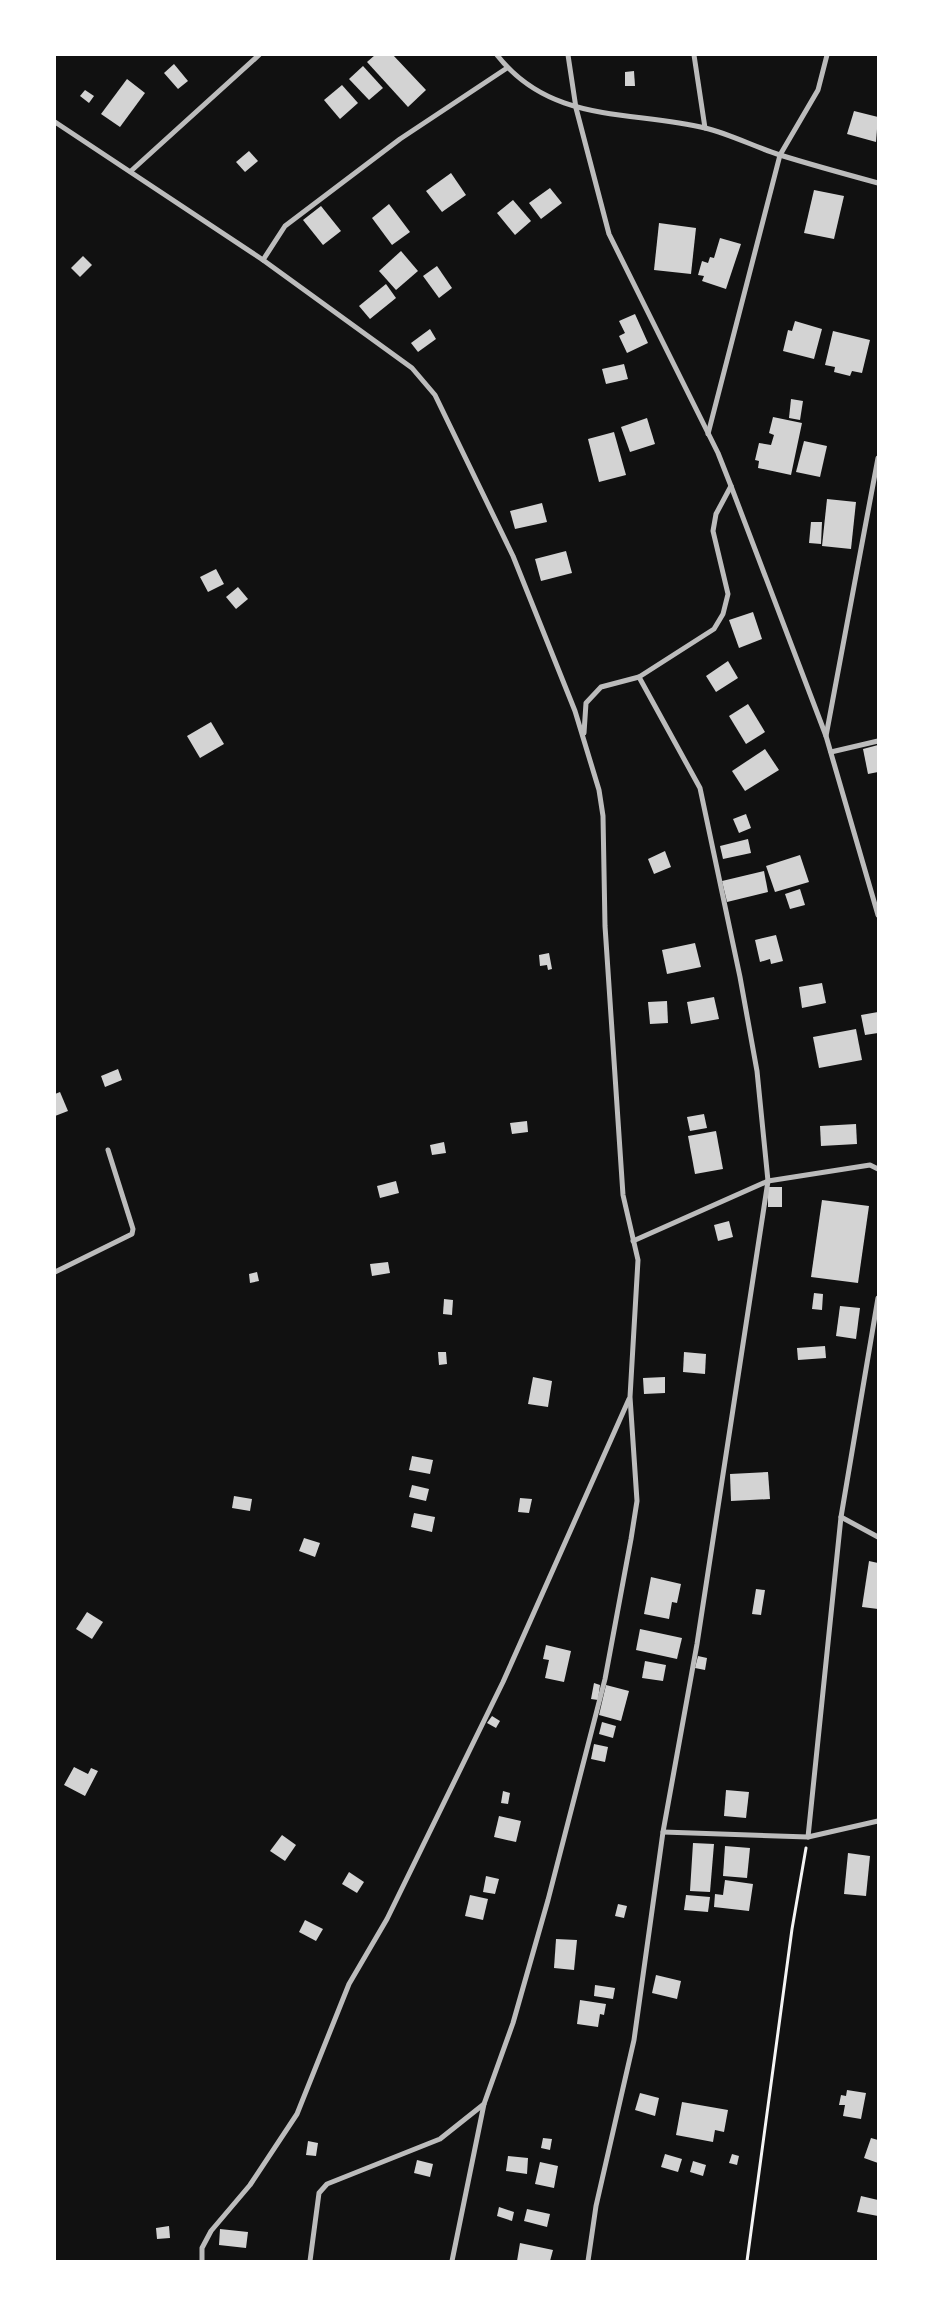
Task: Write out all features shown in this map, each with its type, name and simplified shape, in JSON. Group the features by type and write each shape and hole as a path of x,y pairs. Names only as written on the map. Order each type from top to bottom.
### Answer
{"street":[{"path":"131,171 259,55"},
{"path":"497,55 507,68 545,96 576,108 705,128 780,155 878,183"},
{"path":"568,55 576,108 613,242 718,453 731,486 826,736 878,915"},
{"path":"694,55 705,128"},
{"path":"708,434 780,155 818,90 825,69 827,55"},
{"path":"263,260 285,226 400,139 507,68"},
{"path":"55,122 263,260 412,368 435,395 513,556 575,711 599,790 604,816 605,926 623,1195 638,1260 630,1397 637,1501 605,1679 548,1900 513,2023 484,2104 452,2261"},
{"path":"826,736 878,458"},
{"path":"583,736 586,703 601,687 639,677 714,629 723,614 728,594 713,531 716,514 731,486"},
{"path":"588,2261 596,2206 634,2040 663,1832 698,1644 768,1181 756,1071 740,977 700,788 639,677"},
{"path":"831,752 878,741"},
{"path":"55,1272 132,1234 133,1229 108,1150"},
{"path":"633,1241 768,1181 870,1165 878,1169"},
{"path":"808,1837 841,1517 878,1298"},
{"path":"202,2261 202,2248 211,2232 250,2185 297,2114 349,1984 387,1920 503,1682 630,1397"},
{"path":"841,1517 878,1538"},
{"path":"663,1832 808,1837 878,1821"},
{"path":"310,2261 319,2193 326,2184 440,2139 484,2104"}],"path":[{"path":"747,2261 792,1929 808,1837"}],"building":[{"path":"375,55 393,55 426,90 408,107 367,62"},
{"path":"174,64 188,81 178,89 164,73"},
{"path":"363,66 383,88 369,100 349,79"},
{"path":"634,71 635,86 625,86 625,72"},
{"path":"127,79 145,93 120,127 101,114"},
{"path":"342,85 358,103 340,119 324,100"},
{"path":"85,90 94,96 89,103 80,96"},
{"path":"854,111 878,117 876,142 847,134"},
{"path":"249,151 258,161 245,172 236,162"},
{"path":"451,173 466,195 442,212 426,191"},
{"path":"550,188 562,203 541,219 529,203"},
{"path":"814,190 844,196 834,239 804,233"},
{"path":"513,200 531,221 515,235 497,213"},
{"path":"389,204 410,232 392,245 372,218"},
{"path":"321,206 341,231 323,245 303,220"},
{"path":"659,223 696,228 691,274 654,270"},
{"path":"720,238 741,244 726,289 702,281 704,276 698,275 702,261 708,263 710,257 714,258"},
{"path":"401,251 418,271 396,290 379,271"},
{"path":"83,256 92,265 80,277 71,268"},
{"path":"437,266 452,288 439,298 423,276"},
{"path":"386,284 396,298 370,319 359,306"},
{"path":"635,314 648,343 627,353 619,336 625,333 619,321"},
{"path":"795,321 822,329 814,359 783,351 788,330 792,331"},
{"path":"430,329 436,339 418,352 411,343"},
{"path":"833,331 870,340 862,373 852,371 850,376 834,372 835,367 825,365"},
{"path":"624,364 628,379 606,384 602,369"},
{"path":"791,399 803,401 800,420 789,418"},
{"path":"773,417 802,423 791,475 758,468 759,461 755,460 759,443 771,445 774,435 769,433"},
{"path":"647,418 655,444 630,452 621,427"},
{"path":"614,432 626,475 599,482 588,439"},
{"path":"804,441 827,446 820,477 796,472"},
{"path":"827,499 856,502 851,549 822,546"},
{"path":"542,503 547,522 515,529 510,511"},
{"path":"811,522 822,522 821,544 809,543"},
{"path":"566,551 572,573 541,581 535,559"},
{"path":"216,569 224,584 208,592 200,577"},
{"path":"238,587 248,599 236,609 226,597"},
{"path":"753,612 762,639 739,648 729,620"},
{"path":"728,661 738,678 716,692 706,676"},
{"path":"748,704 765,732 746,744 729,716"},
{"path":"211,722 224,744 200,758 187,736"},
{"path":"878,745 878,772 868,774 863,749"},
{"path":"765,749 779,770 745,791 732,771"},
{"path":"746,814 751,828 739,833 733,819"},
{"path":"748,839 751,853 723,859 720,846"},
{"path":"665,851 671,867 654,874 648,859"},
{"path":"800,855 809,882 775,892 766,866"},
{"path":"764,871 768,892 727,902 722,881"},
{"path":"800,889 805,905 790,909 785,894"},
{"path":"776,935 783,961 771,964 770,959 760,962 755,940"},
{"path":"695,943 701,967 667,974 662,950"},
{"path":"549,953 552,969 548,970 547,965 540,966 539,955"},
{"path":"822,983 826,1003 802,1008 799,987"},
{"path":"714,997 719,1019 691,1024 687,1002"},
{"path":"667,1001 668,1023 650,1024 648,1002"},
{"path":"878,1012 878,1033 865,1035 861,1015"},
{"path":"856,1029 862,1060 819,1068 813,1037"},
{"path":"118,1069 122,1080 105,1087 101,1076"},
{"path":"60,1092 68,1111 55,1116 55,1094"},
{"path":"704,1114 707,1128 690,1131 687,1117"},
{"path":"527,1121 528,1132 512,1134 510,1123"},
{"path":"856,1124 857,1144 821,1146 820,1126"},
{"path":"716,1131 723,1169 695,1174 688,1136"},
{"path":"444,1142 446,1153 432,1155 430,1145"},
{"path":"396,1181 399,1193 380,1198 377,1186"},
{"path":"768,1187 782,1187 782,1207 768,1207"},
{"path":"822,1200 869,1206 858,1283 811,1277"},
{"path":"729,1221 733,1237 718,1241 714,1225"},
{"path":"388,1262 390,1273 372,1276 370,1264"},
{"path":"257,1272 259,1281 250,1283 249,1274"},
{"path":"814,1293 823,1294 822,1310 812,1309"},
{"path":"444,1299 453,1300 452,1315 443,1314"},
{"path":"840,1306 860,1308 856,1339 836,1336"},
{"path":"825,1346 826,1358 798,1360 797,1348"},
{"path":"438,1352 446,1352 447,1364 439,1365"},
{"path":"684,1352 706,1354 705,1374 683,1372"},
{"path":"533,1377 552,1381 548,1407 528,1404"},
{"path":"665,1377 665,1393 644,1394 643,1378"},
{"path":"412,1456 433,1460 430,1474 409,1470"},
{"path":"768,1472 770,1499 731,1501 730,1474"},
{"path":"412,1485 429,1489 426,1501 409,1497"},
{"path":"234,1496 252,1499 250,1511 232,1508"},
{"path":"520,1498 532,1499 529,1513 518,1512"},
{"path":"414,1513 435,1517 432,1532 411,1527"},
{"path":"304,1538 320,1543 315,1557 299,1551"},
{"path":"869,1561 878,1563 878,1609 862,1607"},
{"path":"651,1577 681,1584 677,1603 672,1602 669,1619 644,1614"},
{"path":"756,1589 765,1590 761,1615 752,1614"},
{"path":"87,1612 103,1622 92,1639 76,1629"},
{"path":"640,1629 682,1638 677,1659 636,1650"},
{"path":"546,1645 571,1651 564,1682 545,1678 549,1660 543,1659"},
{"path":"698,1656 707,1658 705,1670 695,1668"},
{"path":"645,1661 666,1665 663,1681 642,1678"},
{"path":"594,1683 600,1685 598,1700 591,1699"},
{"path":"606,1685 629,1691 621,1721 599,1715"},
{"path":"492,1716 500,1721 496,1728 487,1723"},
{"path":"602,1722 616,1726 613,1738 599,1734"},
{"path":"594,1744 608,1747 605,1762 591,1759"},
{"path":"74,1767 88,1774 91,1768 98,1771 85,1796 64,1785"},
{"path":"726,1790 749,1792 746,1818 724,1816"},
{"path":"503,1791 510,1793 508,1804 501,1803"},
{"path":"499,1816 521,1821 516,1842 494,1837"},
{"path":"282,1835 296,1845 285,1861 270,1851"},
{"path":"693,1843 714,1844 710,1892 690,1891"},
{"path":"725,1846 750,1848 747,1878 723,1876"},
{"path":"848,1853 870,1856 866,1896 844,1894"},
{"path":"349,1872 364,1882 357,1893 342,1884"},
{"path":"486,1876 499,1879 495,1894 483,1892"},
{"path":"725,1880 753,1884 749,1911 714,1907 715,1894 723,1895"},
{"path":"470,1895 488,1899 483,1920 465,1916"},
{"path":"686,1895 710,1897 708,1912 684,1910"},
{"path":"618,1904 627,1906 624,1918 615,1916"},
{"path":"305,1920 323,1929 316,1941 299,1932"},
{"path":"556,1939 577,1940 574,1970 554,1968"},
{"path":"656,1975 681,1981 677,1999 652,1993"},
{"path":"595,1985 615,1988 613,1999 594,1996"},
{"path":"580,2000 606,2004 604,2015 600,2014 598,2027 577,2024"},
{"path":"847,2090 866,2093 861,2119 843,2116 845,2105 839,2105 841,2095 846,2096"},
{"path":"640,2093 659,2098 655,2116 635,2110"},
{"path":"682,2102 728,2110 724,2132 715,2130 713,2142 676,2135"},
{"path":"543,2138 552,2139 550,2150 541,2148"},
{"path":"871,2138 878,2140 878,2163 864,2158"},
{"path":"308,2141 318,2143 316,2156 306,2155"},
{"path":"665,2154 682,2159 678,2172 661,2167"},
{"path":"732,2154 739,2156 737,2165 729,2163"},
{"path":"508,2156 528,2158 527,2174 506,2171"},
{"path":"417,2160 433,2164 430,2177 414,2173"},
{"path":"693,2161 706,2165 703,2176 690,2172"},
{"path":"540,2162 558,2166 554,2188 535,2184"},
{"path":"861,2196 878,2200 878,2216 857,2212"},
{"path":"499,2207 514,2212 512,2221 497,2216"},
{"path":"527,2209 550,2214 547,2227 524,2221"},
{"path":"169,2226 170,2238 157,2239 156,2228"},
{"path":"220,2229 248,2232 246,2248 219,2245"},
{"path":"520,2243 553,2250 550,2261 517,2261"}]}
